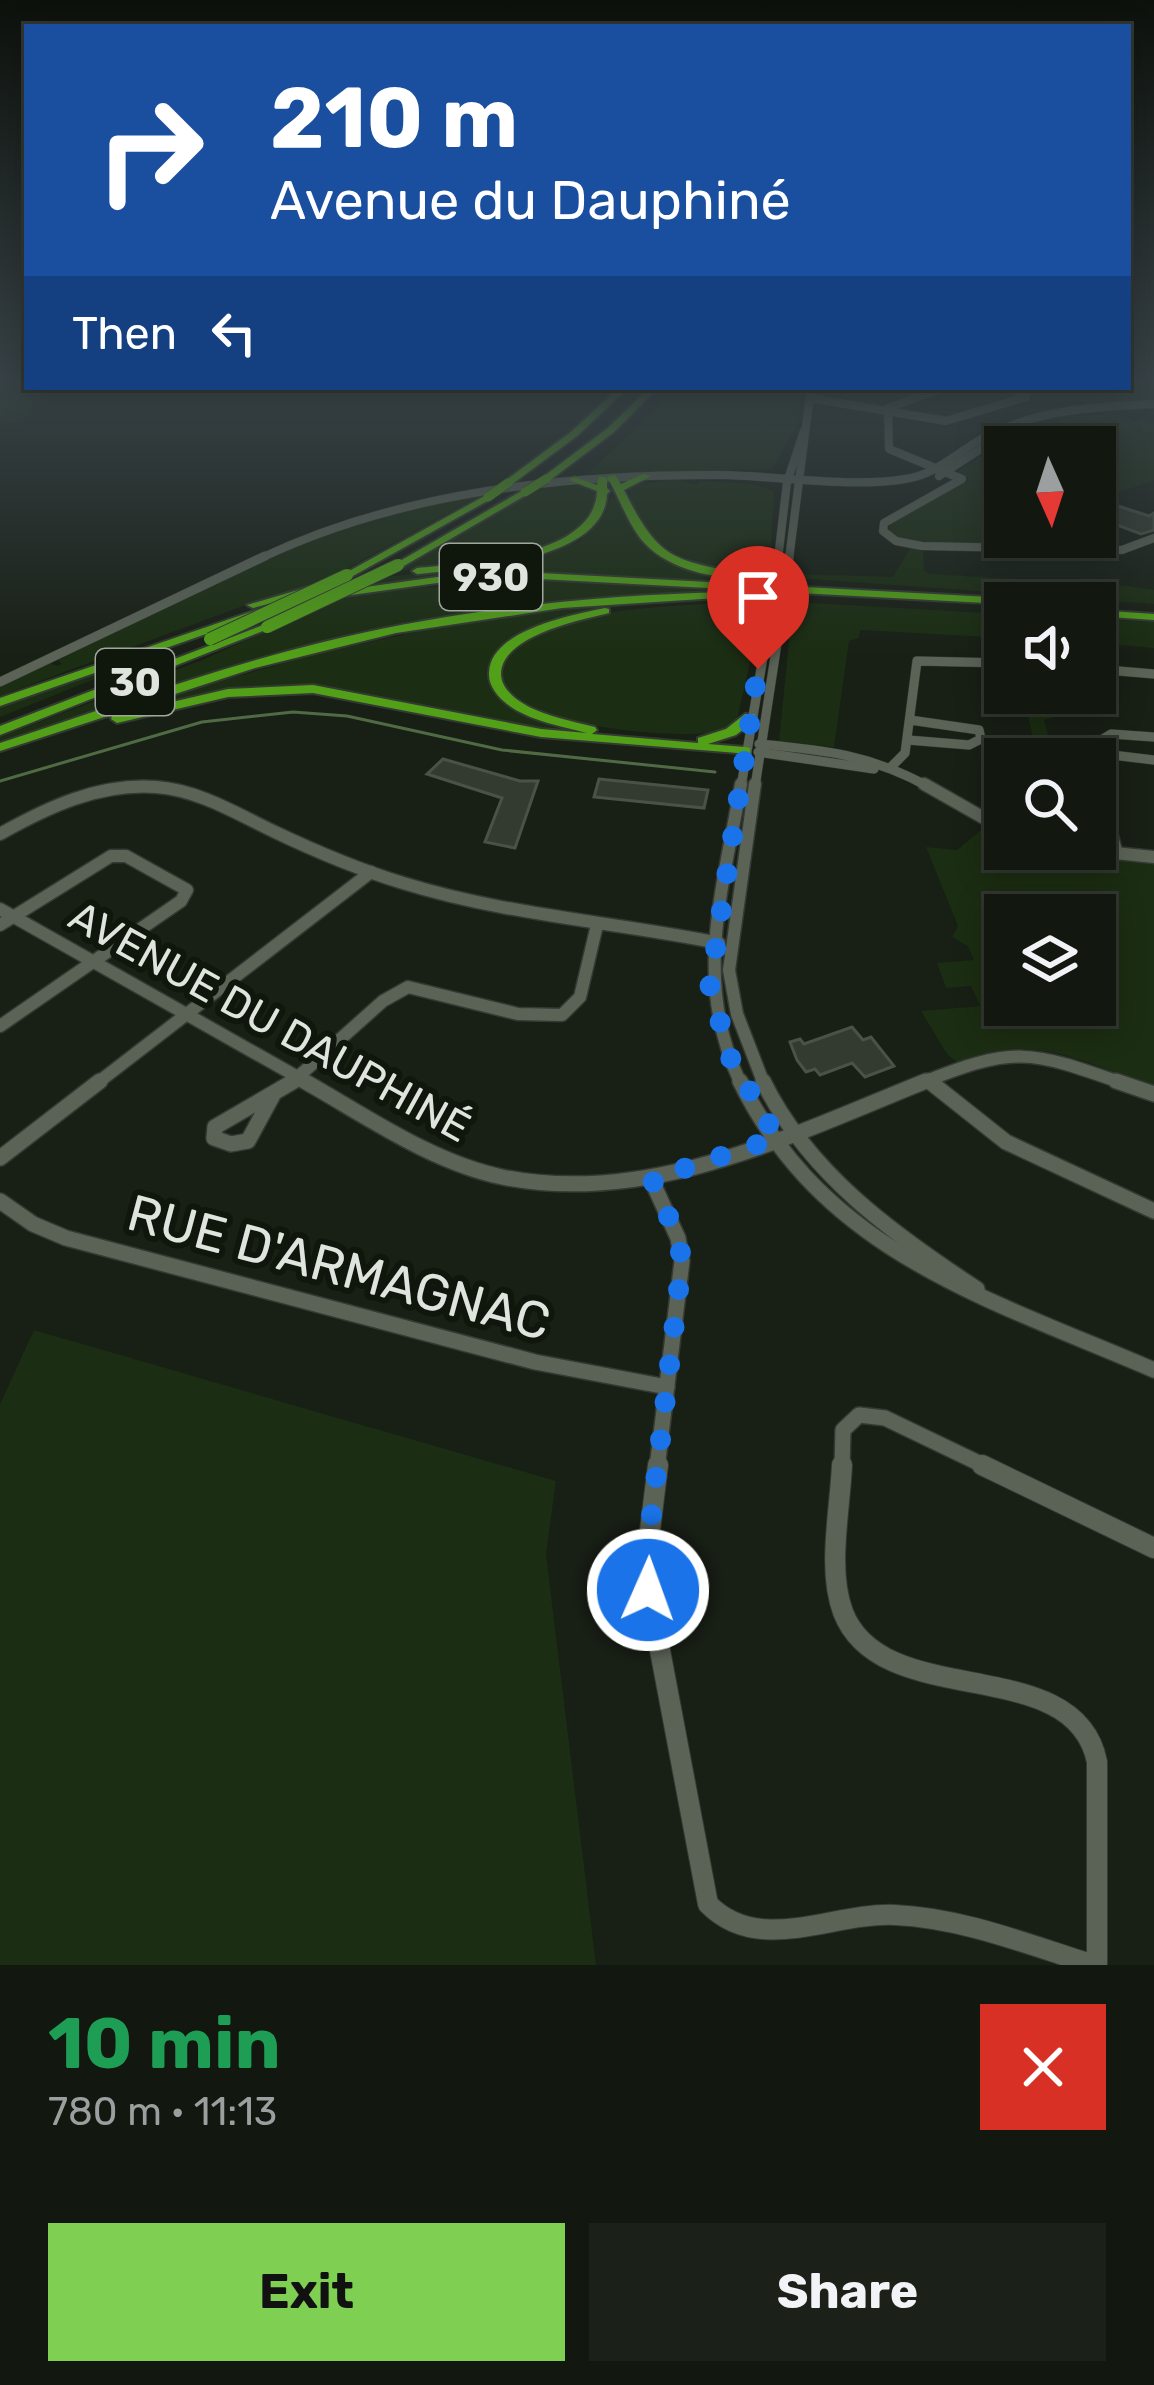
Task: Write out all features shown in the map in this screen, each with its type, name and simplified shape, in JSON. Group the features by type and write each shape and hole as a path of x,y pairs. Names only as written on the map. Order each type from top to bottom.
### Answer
{"highway":[{"name":"30","path":"0,727 210,639 347,575 488,497 522,473"},
{"name":"30","path":"0,727 267,627 398,565 554,473"},
{"path":"574,480 610,484 646,476"},
{"path":"610,484 650,543 698,568 773,580 977,598"},
{"path":"179,637 237,611 310,589 494,562 541,550 593,521 604,506 610,484"},
{"name":"930","path":"0,702 179,637 319,598 488,577 577,576 984,598"},
{"path":"745,748 599,731 541,717 503,695 494,677 495,660 518,637 566,618 637,607 775,601"},
{"name":"930","path":"0,748 235,670 370,635 573,604 775,601 984,607"},
{"path":"1116,611 1154,613"},
{"path":"0,748 212,695 296,688 353,694 555,735 745,748"},
{"path":"704,741 731,733 750,717"}],"street":[{"path":"782,574 790,473"},
{"path":"785,1136 745,1088 720,1031 710,986 750,717 801,473"},
{"path":"800,481 883,482 931,473"},
{"path":"897,485 936,473"},
{"path":"950,473 962,480 884,523 886,534 922,546 1120,550 1154,538"},
{"path":"646,476 765,476 897,485 924,497"},
{"path":"670,476 788,480"},
{"path":"0,682 340,523 433,499 574,480"},
{"path":"775,601 763,748 729,981 733,1006 785,1136 813,1183 873,1238 938,1280 1154,1370"},
{"path":"888,769 903,758 920,659 984,662"},
{"path":"1116,671 1154,674"},
{"path":"908,740 969,745 981,741 974,726 910,720"},
{"path":"1154,736 1111,734 1101,740 1105,751 1116,757 1154,760"},
{"path":"745,748 888,769 984,820"},
{"path":"0,834 44,809 85,794 167,788 199,796 371,872 478,904 731,945"},
{"path":"1116,850 1154,857"},
{"path":"0,925 111,856 126,856 187,888 181,901 0,1026"},
{"path":"0,1158 371,872"},
{"name":"AVENUE DU DAUPHINÉ","path":"0,909 440,1156 486,1174 568,1187 652,1179 785,1136 998,1055 1027,1053 1154,1094"},
{"path":"273,1095 248,1141 236,1145 214,1138 213,1131 226,1116 273,1095 409,987 430,987 492,1009 548,1016 569,1011 578,1001 597,925"},
{"path":"929,1081 968,1118 1018,1151 1154,1210"},
{"path":"652,1179 678,1238 682,1261 645,1570 701,1885 714,1912 749,1931 860,1916 925,1918 1095,1965 1097,1762 1090,1735 1080,1720 1059,1705 894,1660 860,1639 842,1612 837,1588 843,1430 859,1415 885,1418 1154,1548"},
{"name":"RUE D'ARMAGNAC","path":"0,1201 33,1224 66,1238 535,1363 667,1387"}],"green space":[{"path":"959,473 984,473 984,544 930,546 889,532 890,523 938,492 967,482 968,477"},
{"path":"1116,473 1154,473 1154,480 1116,494"},
{"path":"676,479 696,485 701,481 751,484 774,491 771,546 757,547 771,548 769,577 700,563 660,543 635,509 629,486"},
{"path":"542,487 591,489 599,500 582,522 536,550 398,571"},
{"path":"481,495 317,585 251,603 0,696 0,687 50,663 62,664 58,660 316,536 397,510"},
{"path":"611,497 618,498 641,540 669,560 767,584 530,571 370,585 385,577 487,566 579,542 604,515"},
{"path":"911,547 923,552 924,571 930,574 1062,582 984,582 984,592 796,578 797,574 893,577"},
{"path":"512,579 766,590 579,599 418,621 233,667 0,744 0,737 202,660 348,595"},
{"path":"1116,585 1154,590 1154,604 1116,601"},
{"path":"764,602 737,720 720,732 669,734 569,720 515,696 500,679 506,652 526,636 554,625 628,610"},
{"path":"793,602 984,613 984,637 860,630 859,638 849,641 834,747 779,741"},
{"path":"657,603 587,611 535,625 497,650 488,668 500,695 527,714 577,730 645,741 536,730 359,692 304,686 216,692 93,722 245,674 398,636 580,606"},
{"path":"242,620 0,717 0,706"},
{"path":"1116,620 1154,622 1154,648 1116,645"},
{"path":"1065,714 1044,720 1049,738 986,737 1033,737 1028,716"},
{"path":"984,828 984,870 1116,870 1116,857 1154,862 1154,1087 1080,1060 1034,1050 985,1053 957,1062 947,1054 921,1011 980,1006 971,986 946,988 937,963 974,960 968,946 952,937 958,926 926,847 957,850"},
{"path":"34,1330 556,1481 546,1554 596,1965 0,1965 0,1404"}],"building":[{"path":"1116,505 1149,516 1154,513 1154,530 1141,534 1116,525"},
{"path":"443,759 520,781 538,781 515,848 485,842 502,798 427,774"},
{"path":"599,779 708,790 704,808 594,797"},
{"path":"852,1027 863,1040 871,1037 894,1066 865,1077 852,1063 820,1075 815,1069 806,1072 790,1042 800,1039 804,1044"}],"waterway":[{"path":"0,781 202,722 293,712 347,716 502,750 715,772"}],"route":[{"path":"648,1590 645,1570 682,1261 678,1238 652,1179 777,1138 730,1057 710,986 758,669"}]}
